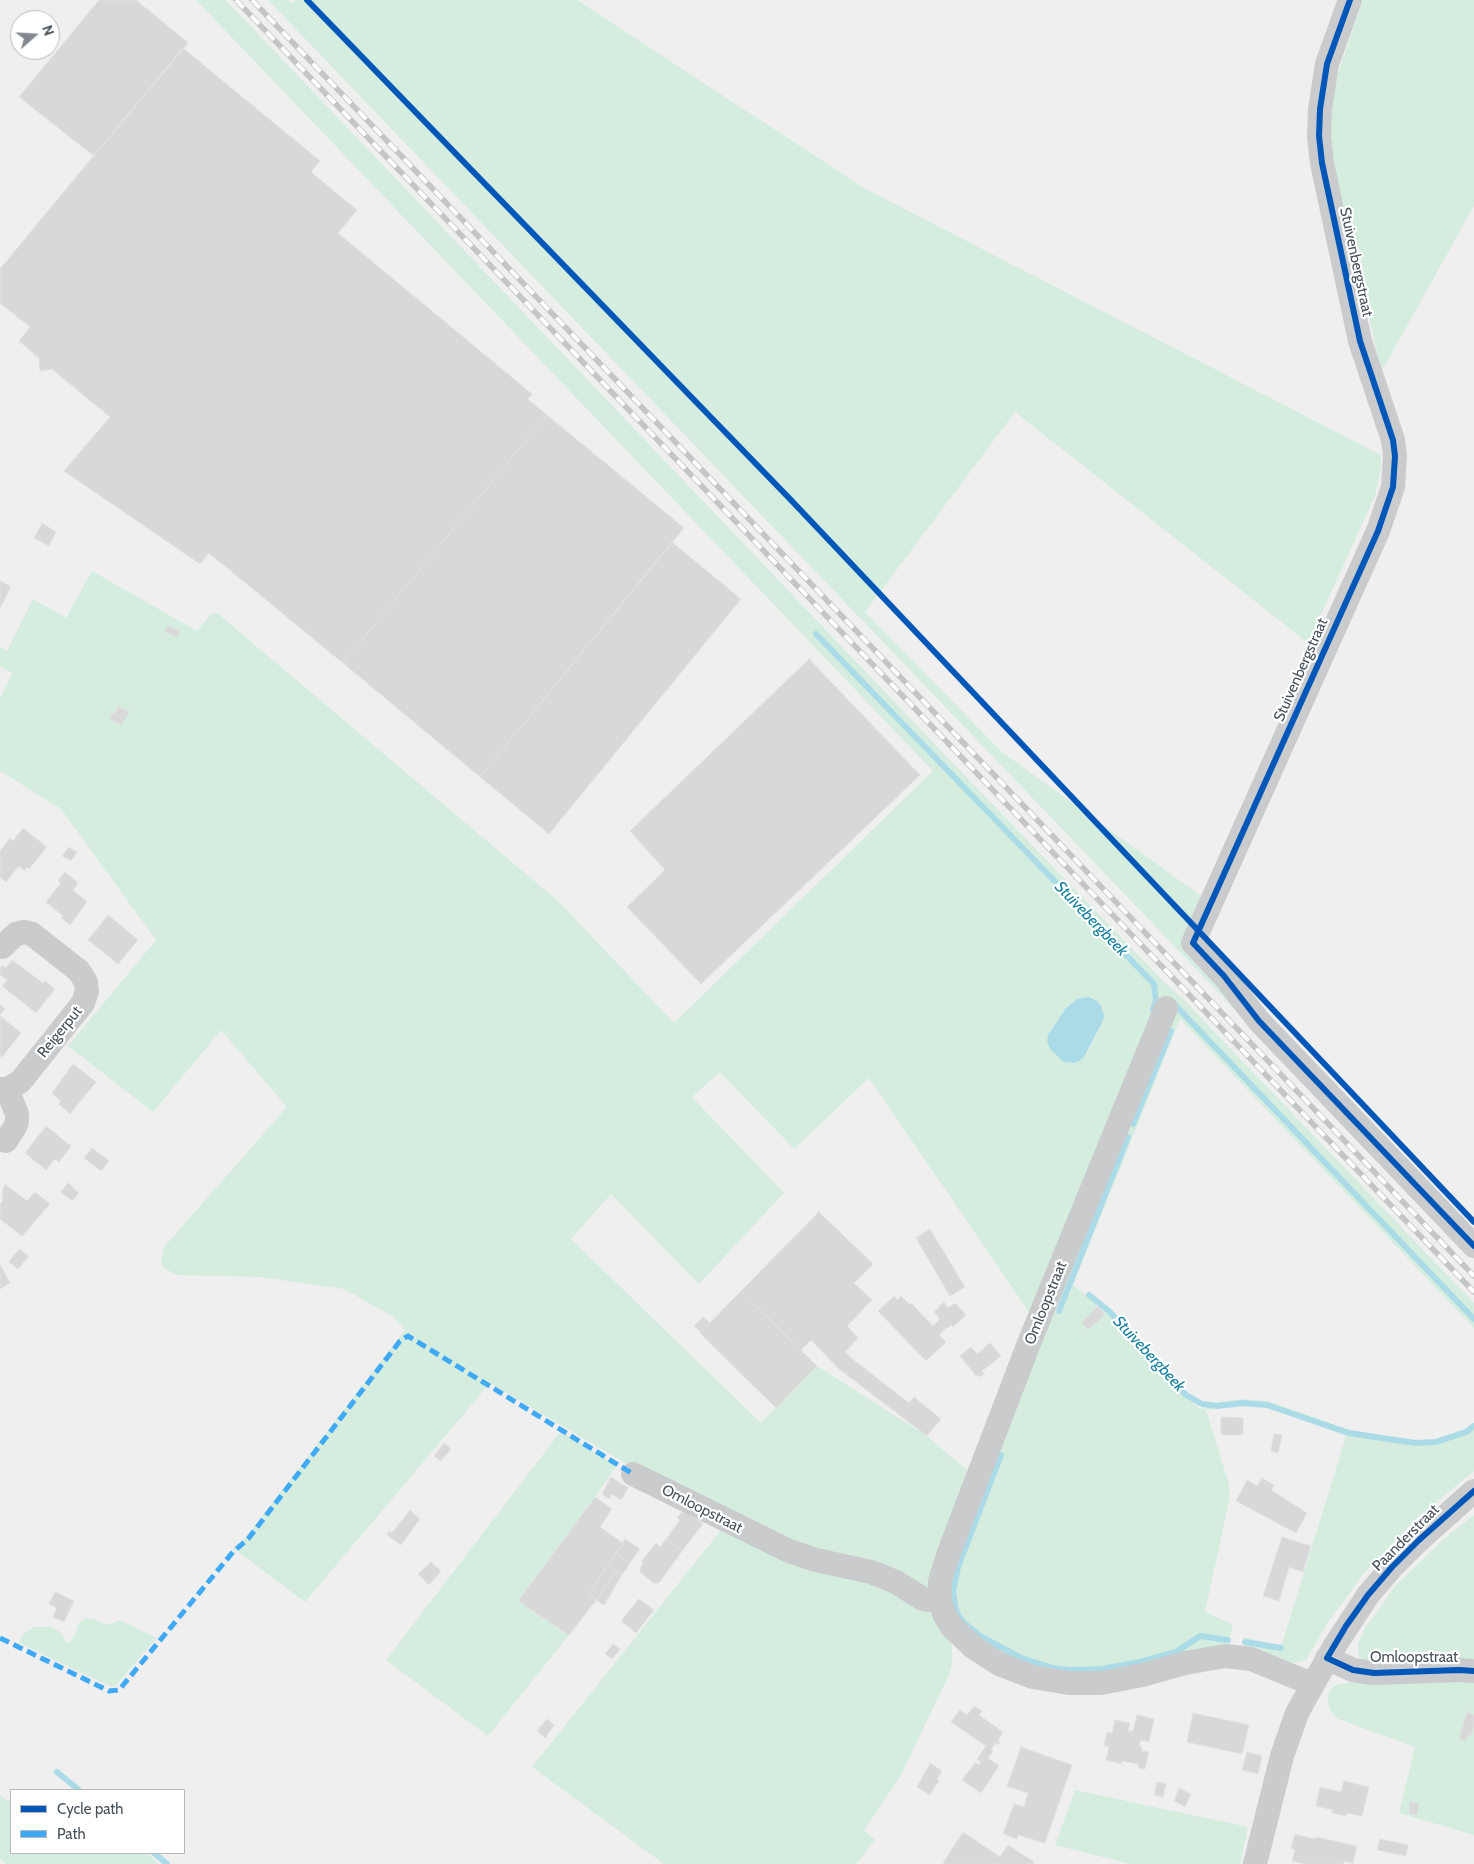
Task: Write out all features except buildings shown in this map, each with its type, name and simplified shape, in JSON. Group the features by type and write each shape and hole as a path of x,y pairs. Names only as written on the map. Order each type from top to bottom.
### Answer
{"street":[{"name":"Stuivenbergstraat","path":"1350,0 1327,64 1320,109 1319,136 1324,172 1360,341 1393,440 1395,456 1393,487 1378,531 1192,943 1224,976 1259,1021 1474,1246"},
{"name":"Reigerput","path":"2,947 16,934 24,932 32,934 79,971 86,982 87,991 83,1003 20,1082 4,1089 16,1110 17,1120 6,1142"},
{"name":"Omloopstraat","path":"1166,1008 1029,1343 952,1546 940,1581 940,1602 945,1616 952,1627 973,1647 999,1664 1033,1677 1069,1683 1101,1683 1142,1675 1185,1663 1226,1656 1251,1659 1312,1684"},
{"name":"Omloopstraat","path":"632,1474 789,1552 871,1572 896,1582 923,1599 940,1602"},
{"name":"Paanderstraat","path":"1255,1864 1282,1756 1297,1713 1327,1658 1346,1626 1368,1595 1392,1567 1474,1491"},
{"name":"Omloopstraat","path":"1327,1658 1353,1670 1374,1673 1474,1671"}],"green space":[{"path":"196,0 225,0 240,15 947,757 1167,985 1182,998 1474,1303 1474,1328 1180,1019 1073,1285 1107,1312 1180,1394 1200,1408 1206,1409 1211,1403 1242,1399 1268,1401 1349,1430 1414,1441 1435,1439 1465,1429 1474,1423 1474,1471 1417,1518 1365,1572 1327,1624 1306,1660 1294,1663 1279,1661 1246,1650 1243,1644 1244,1637 1281,1647 1346,1436 1266,1407 1243,1406 1206,1410 1228,1481 1230,1497 1205,1612 1233,1625 1227,1648 1092,1676 1017,1663 966,1632 946,1596 1033,1318 869,1078 794,1149 720,1072 692,1097 784,1193 699,1284 611,1194 571,1239 761,1423 817,1366 927,1436 969,1472 932,1585 923,1590 720,1513 613,1456 490,1383 305,1602 237,1551 231,1550 246,1537 405,1330 394,1317 344,1289 260,1277 177,1275 164,1268 161,1261 164,1247 287,1107 221,1030 153,1112 68,1046 156,940 61,809 0,771 0,699 12,673 0,666 0,647 7,651 33,599 66,618 92,571 197,631 210,615 217,613 558,901 674,1023 933,771","holes":["1077,999 1102,1023 1089,1050 1078,1062 1069,1063 1047,1041 1048,1035 1066,1008"]},
{"path":"268,0 288,0 292,4 296,0 577,0 864,188 1381,455 1381,469 1375,496 1308,643 1015,412 865,612 1002,752 1201,896 1184,945 1474,1251 1474,1259 1330,1111"},
{"path":"1363,0 1474,0 1474,206 1384,367 1381,368 1332,153 1330,127 1335,82"},
{"path":"561,1431 616,1466 518,1601 569,1635 488,1736 386,1660"},
{"path":"1474,1515 1474,1663 1364,1661 1358,1654 1358,1643 1365,1628 1396,1585 1446,1537"},
{"path":"725,1525 917,1600 952,1638 952,1665 949,1675 900,1777 864,1830 875,1840 856,1864 664,1864 532,1767"},
{"path":"86,1618 107,1625 120,1620 156,1638 114,1688 19,1643 22,1635 34,1627 51,1627 62,1633 66,1643 71,1641 79,1623"},
{"path":"1474,1678 1474,1835 1399,1813 1415,1747 1338,1719 1331,1712 1328,1701 1329,1691 1334,1686 1351,1682"},
{"path":"1075,1790 1248,1827 1240,1864 1130,1864 1055,1845"},
{"path":"0,1795 10,1802 10,1854 147,1854 159,1864 6,1864 0,1859"}],"water":[{"path":"1089,997 1097,1001 1101,1006 1104,1016 1102,1023 1084,1057 1078,1062 1064,1062 1050,1049 1047,1041 1048,1035 1066,1008 1077,999"}],"waterway":[{"name":"Stuivebergbeek","path":"816,634 1154,984 1156,1001 1153,1010"},
{"path":"1177,1007 1474,1319"},
{"path":"1133,1124 1171,1031"},
{"path":"1059,1311 1128,1137"},
{"name":"Stuivebergbeek","path":"1089,1295 1109,1311 1186,1395 1202,1404 1217,1406 1243,1403 1267,1405 1349,1433 1415,1443 1436,1442 1466,1432 1474,1426"},
{"path":"1001,1455 958,1567 953,1591 958,1615 963,1622 980,1636 1021,1658 1053,1668 1072,1670 1102,1669 1140,1662 1176,1652 1200,1636 1228,1640"},
{"path":"1245,1642 1281,1648"},
{"path":"57,1772 78,1789"},
{"path":"155,1854 167,1864"}],"railway":[{"path":"236,0 1474,1292"},
{"path":"252,0 1474,1276"}],"marked path":[{"path":"0,1638 109,1691 119,1690 233,1552 248,1539 400,1341 408,1336 633,1474"}],"cycle path":[{"path":"307,0 790,499 1474,1222"},
{"path":"1350,0 1327,64 1320,109 1319,136 1322,163 1360,341 1393,440 1395,456 1393,487 1378,531 1193,943 1224,976 1259,1021 1474,1246"},
{"path":"1474,1491 1392,1567 1368,1595 1346,1626 1327,1658 1353,1670 1374,1673 1474,1671"}]}
